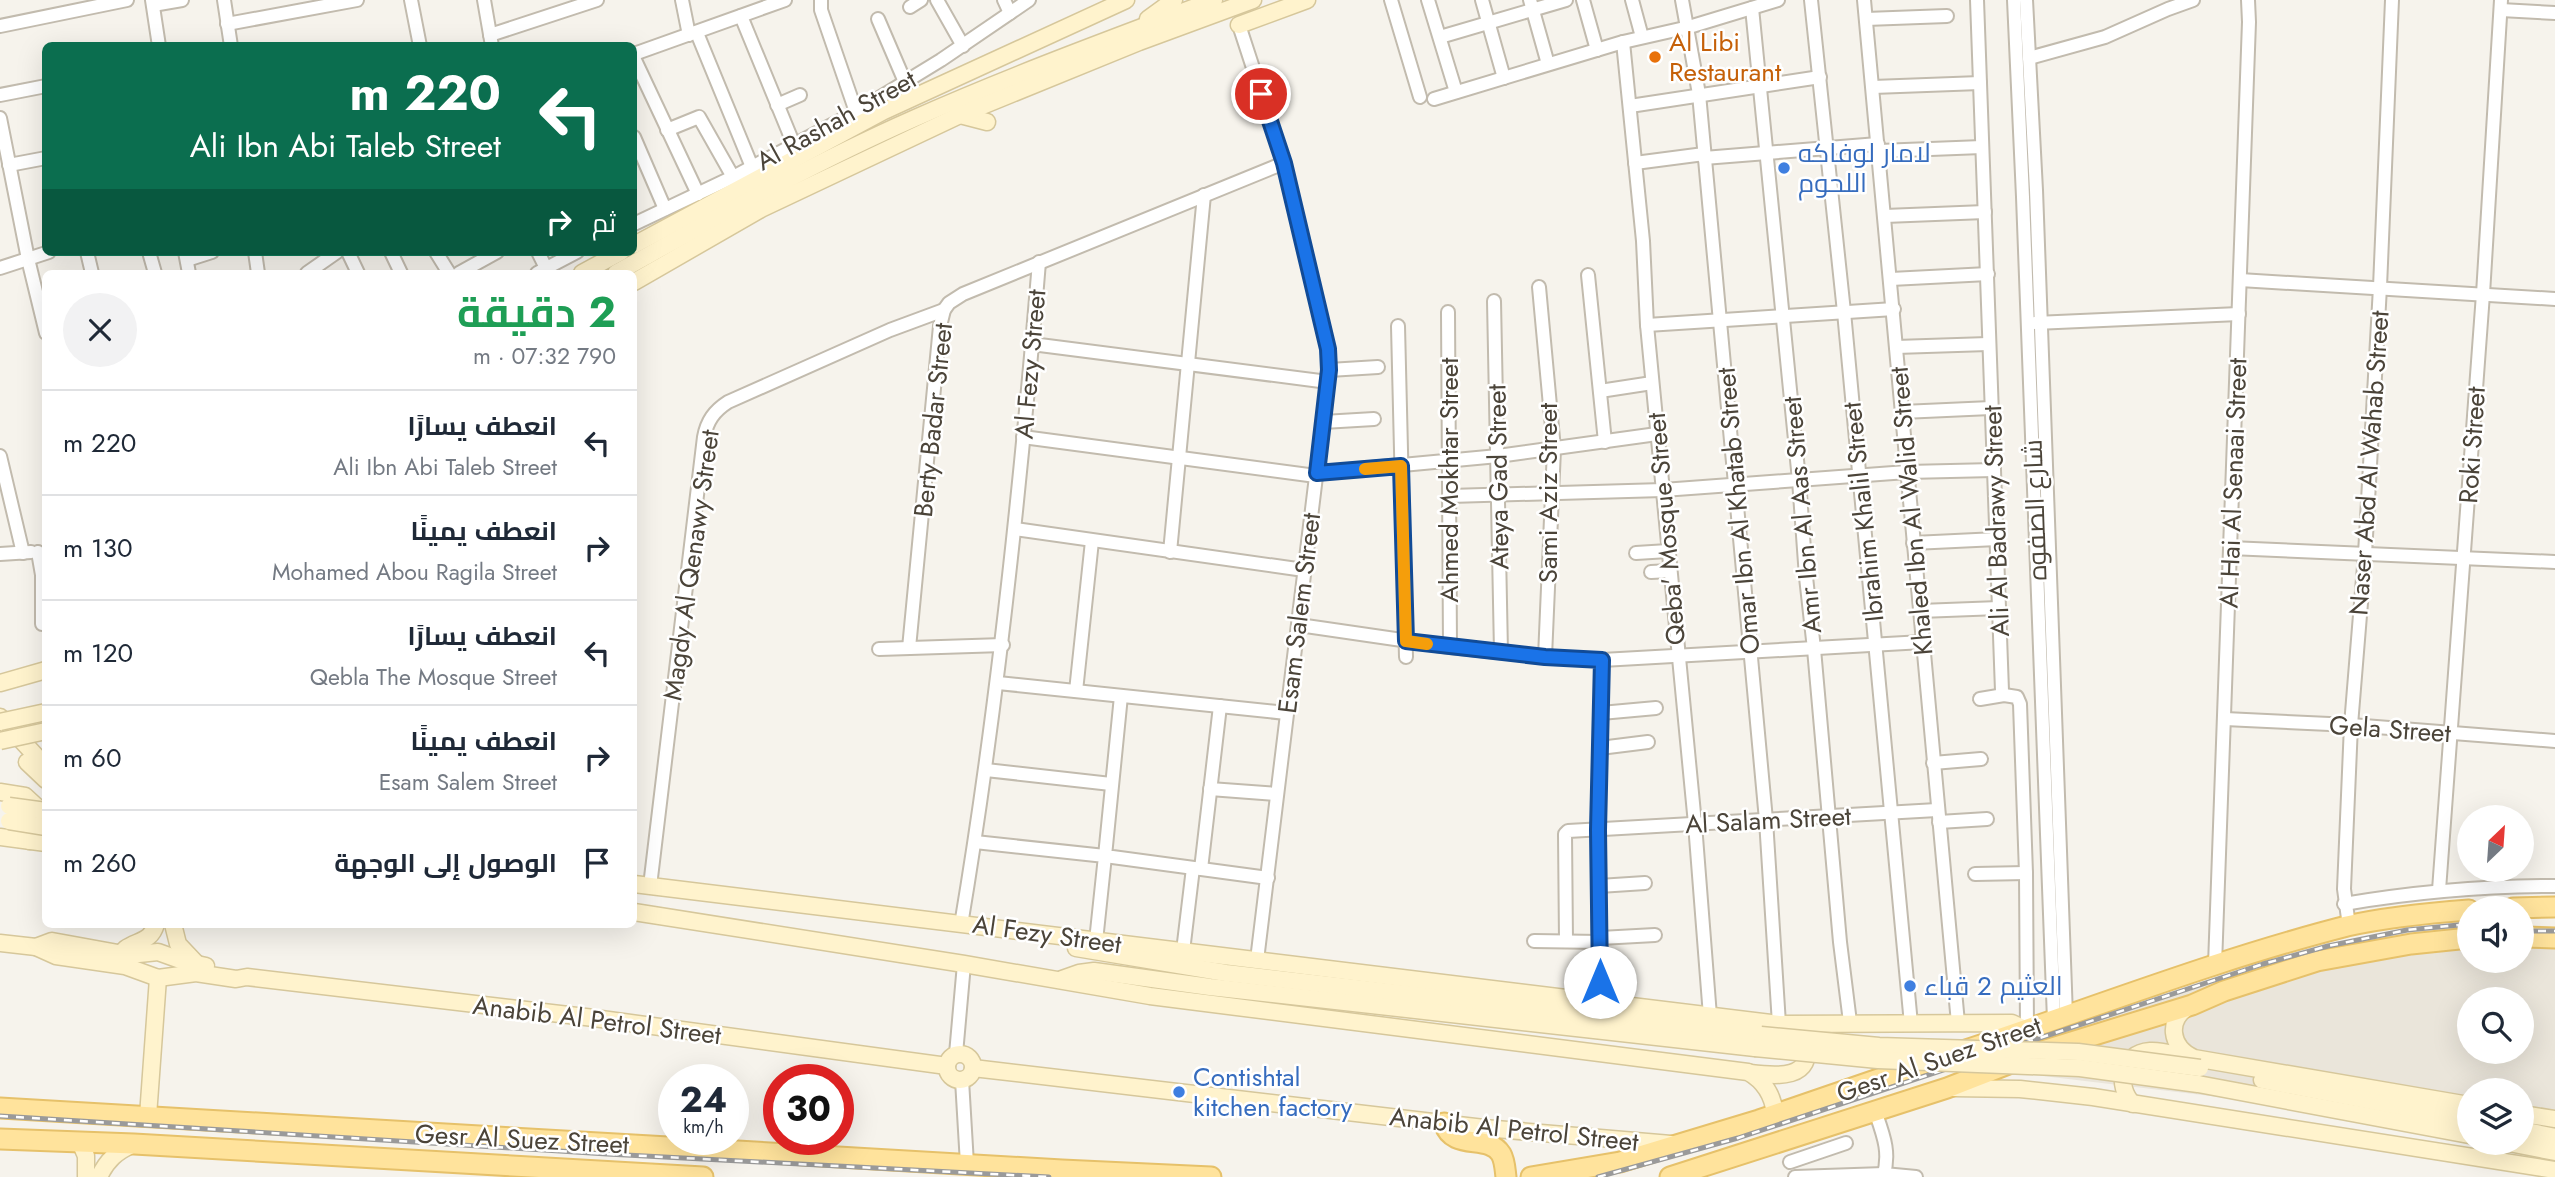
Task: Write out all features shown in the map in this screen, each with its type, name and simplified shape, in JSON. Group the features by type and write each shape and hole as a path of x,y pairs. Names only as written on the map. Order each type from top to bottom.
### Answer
{"main road":[{"path":"637,244 884,111 1126,0"},
{"path":"1138,29 1174,0"},
{"path":"622,270 772,187 911,120 1003,80 1214,0"},
{"path":"637,280 761,209 960,115 1139,42 1253,0"},
{"path":"1239,25 1307,0"},
{"path":"960,115 987,122"},
{"path":"588,270 614,256"},
{"path":"0,683 42,671"},
{"path":"0,719 42,713"},
{"path":"0,719 42,763"},
{"path":"0,741 42,732"},
{"path":"0,735 42,776"},
{"path":"0,837 38,842 38,808 24,796 4,809"},
{"path":"4,809 42,811"},
{"path":"4,809 42,825"},
{"path":"642,885 961,925"},
{"path":"2534,908 2555,907"},
{"name":"Gesr Al Suez Street","path":"1531,1177 1620,1162 1680,1145 2215,965 2349,926 2399,917 2457,911"},
{"path":"637,912 1060,979 1150,996 1785,1076 1802,1066 1807,1047 1802,1035 1792,1026 1779,1024"},
{"name":"Al Fezy Street","path":"961,925 1779,1024 2012,1023 2027,1030"},
{"path":"122,954 128,947 147,939 154,928"},
{"path":"174,928 182,950 202,966"},
{"path":"1055,937 1082,949 1226,973 1878,1060 2197,1070 2457,1103"},
{"path":"2534,937 2555,938"},
{"name":"Gesr Al Suez Street","path":"1683,1175 1782,1140 1947,1088 2061,1044 2192,1005 2224,991 2290,969 2318,961 2411,944 2457,939"},
{"path":"36,947 47,942 57,942 122,954 158,952 202,966 234,968 247,977"},
{"path":"0,943 36,947 50,954 125,966 158,978 196,973 236,979 247,977"},
{"path":"2282,946 2281,958 2290,969"},
{"path":"1060,979 1094,971 1210,987 1758,1042"},
{"name":"Anabib Al Petrol Street","path":"247,977 951,1060"},
{"path":"148,1116 158,978"},
{"path":"2192,1005 2178,1016 2173,1032 2179,1048 2197,1070 2457,1118"},
{"path":"2133,1104 2122,1083 2125,1066 2133,1057 2143,1052 2155,1051 2197,1070 2457,1132"},
{"path":"963,1054 970,1058 968,1074 951,1077 951,1060 963,1054"},
{"path":"1748,1072 1769,1092 1775,1114"},
{"name":"Anabib Al Petrol Street","path":"968,1074 1680,1145"},
{"path":"1947,1088 2020,1089 2133,1104 2555,1170"},
{"name":"Gesr Al Suez Street","path":"0,1108 1211,1177"},
{"path":"2534,1116 2555,1119"},
{"path":"1444,1123 1448,1133 1457,1139 1496,1149 1503,1157 1506,1177"},
{"path":"2534,1133 2555,1137"},
{"path":"490,1137 498,1150 497,1158 491,1164"},
{"name":"Gesr Al Suez Street","path":"0,1139 134,1144 460,1170 491,1164 704,1177"},
{"path":"526,1166 519,1152 528,1139"},
{"path":"80,1142 86,1156 86,1177"},
{"path":"99,1177 108,1161 119,1150 134,1144"},
{"path":"2534,1148 2555,1152"}],"street":[{"path":"0,26 127,0"},
{"path":"158,42 152,3 182,0"},
{"path":"224,0 230,42"},
{"path":"227,24 357,0"},
{"path":"411,0 419,42"},
{"path":"484,0 491,40 597,0"},
{"path":"682,0 693,34 752,167"},
{"path":"637,55 785,0"},
{"path":"821,0 821,10 856,112"},
{"path":"937,0 963,46"},
{"path":"1003,0 1010,13"},
{"name":"Al Rashah Street","path":"637,223 733,177 856,112 963,46 1029,0"},
{"path":"1391,0 1420,97"},
{"path":"1428,0 1456,92"},
{"path":"1482,0 1504,78"},
{"path":"1440,37 1488,23 1532,5 1566,0"},
{"path":"1583,0 1597,50"},
{"path":"1632,0 1642,37"},
{"name":"Omar Ibn Al Khatab Street","path":"1682,0 1699,94 1766,820 1779,1024"},
{"path":"1434,99 1623,42 1689,27 1734,6 1752,8 1779,0"},
{"name":"Ibrahim Khalil Street","path":"1811,0 1828,148 1911,1024"},
{"name":"Khaled Ibn Al Walid Street","path":"1864,0 1958,1023"},
{"name":"Ali Al Badrawy Street","path":"1977,0 1988,274 1988,344 2004,695"},
{"name":"شارع الصفوه","path":"2014,0 2034,323"},
{"name":"شارع الصفوه","path":"2026,0 2034,323 2060,1018"},
{"path":"2029,58 2105,37 2193,0"},
{"name":"Al Hai Al Senaai Street","path":"2215,965 2248,0"},
{"name":"Naser Abd Al Wahab Street","path":"2349,926 2344,904 2351,725 2365,554 2392,0"},
{"path":"1532,5 1548,65"},
{"path":"2501,5 2555,13"},
{"name":"Roki Street","path":"2439,890 2483,295 2501,5"},
{"name":"Amr Ibn Al Aas Street","path":"1752,8 1799,480 1840,942 1850,1023"},
{"path":"741,16 794,145"},
{"path":"1866,19 1947,16"},
{"path":"878,19 905,82"},
{"name":"Esam Salem Street","path":"1239,25 1284,163 1328,349 1328,376 1317,475 1257,960"},
{"name":"Qeba' Mosque Street","path":"1623,42 1643,241 1652,383 1695,824 1710,1016"},
{"path":"637,63 698,194"},
{"path":"1630,106 1820,77"},
{"path":"1873,87 1980,83"},
{"path":"0,95 42,87"},
{"path":"778,105 800,95"},
{"path":"667,130 699,117 733,177"},
{"path":"0,118 42,317"},
{"path":"637,144 665,209"},
{"path":"1635,163 1828,148 1982,147"},
{"path":"9,165 42,159"},
{"name":"Berty Badar Street","path":"909,648 944,310 956,298 1039,262 1284,163"},
{"path":"1170,552 1204,195"},
{"path":"1885,216 1985,212"},
{"path":"0,268 42,255"},
{"path":"311,270 331,256"},
{"path":"464,270 487,256"},
{"path":"542,270 569,256"},
{"name":"Al Fezy Street","path":"961,925 1003,645 1039,262"},
{"path":"1891,279 1988,274"},
{"path":"1588,275 1605,442"},
{"path":"2240,281 2555,299"},
{"name":"Sami Aziz Street","path":"1539,287 1554,449 1545,657"},
{"name":"Ateya Gad Street","path":"1494,301 1501,652"},
{"path":"1647,325 1894,309"},
{"name":"Magdy Al Qenawy Street","path":"642,885 708,423 716,411 728,402 890,330 944,310"},
{"name":"Ahmed Mokhtar Street","path":"1448,312 1450,647"},
{"path":"2034,323 2239,314"},
{"path":"1398,326 1406,657"},
{"path":"1032,344 1188,363 1328,376 1378,367"},
{"path":"1896,348 1988,344"},
{"path":"1600,391 1652,383"},
{"path":"1902,412 1991,408"},
{"path":"1323,422 1374,419"},
{"path":"1023,437 1317,475 1498,456 1657,434"},
{"path":"0,456 23,553"},
{"path":"1450,496 1663,490 1907,472 1994,470"},
{"path":"1015,529 1304,570"},
{"path":"1913,543 1997,539"},
{"path":"1076,691 1092,541"},
{"path":"2230,548 2555,562"},
{"path":"1636,552 1668,551"},
{"path":"0,554 42,552"},
{"path":"1651,572 1670,571"},
{"path":"1920,611 1999,608"},
{"path":"1299,625 1450,647 1602,660 1923,642"},
{"path":"879,649 1003,645"},
{"path":"1600,1002 1598,830 1602,660"},
{"path":"998,683 1286,713"},
{"path":"1980,699 2004,695 2017,697 2020,704 2026,873 2027,1030"},
{"path":"1096,941 1121,696"},
{"path":"1183,951 1210,789 1220,706"},
{"path":"1601,713 1656,708"},
{"name":"Gela Street","path":"2225,719 2351,725 2555,741"},
{"path":"1600,748 1648,742"},
{"path":"1933,763 1981,759"},
{"path":"986,769 1111,784"},
{"path":"1210,789 1277,794"},
{"name":"Al Salam Street","path":"1566,941 1566,833 1891,813 1987,819"},
{"path":"975,842 1268,878"},
{"path":"1975,874 2026,873"},
{"path":"1599,886 1645,883"},
{"path":"2344,904 2439,890 2555,886"},
{"path":"1534,941 1655,936"},
{"path":"951,1060 964,964"},
{"path":"967,1164 968,1074"},
{"path":"1875,1111 1887,1148 1883,1176"},
{"path":"1782,1140 1795,1177 1916,1177"},
{"path":"1790,1163 1846,1143"}],"shaded area":[{"path":"2534,926 2555,927 2555,1138 2534,1135 2534,1078 2457,1078 2457,1126 2032,1073 2029,1043 2034,1040 2318,949 2398,931 2457,927 2457,973 2534,973"}],"railway":[{"path":"1598,1177 1738,1138 2263,964 2328,946 2407,930 2457,925"},
{"path":"2534,931 2555,931"},
{"path":"0,1116 607,1154 1049,1177"}],"slow traffic":[{"path":"1365,469 1401,466 1406,641 1427,644"}],"place":[{"name":"Al Libi Restaurant","path":"1655,57"},
{"name":"لامار لوفاكه اللحوم","path":"1784,168"},
{"name":"العثيم 2 قباء","path":"1910,986"},
{"name":"Contishtal kitchen factory","path":"1179,1092"}],"route":[{"path":"1261,94 1284,163 1328,349 1329,370 1317,473 1401,466 1406,641 1545,657 1602,660 1598,830 1600,982"}]}
